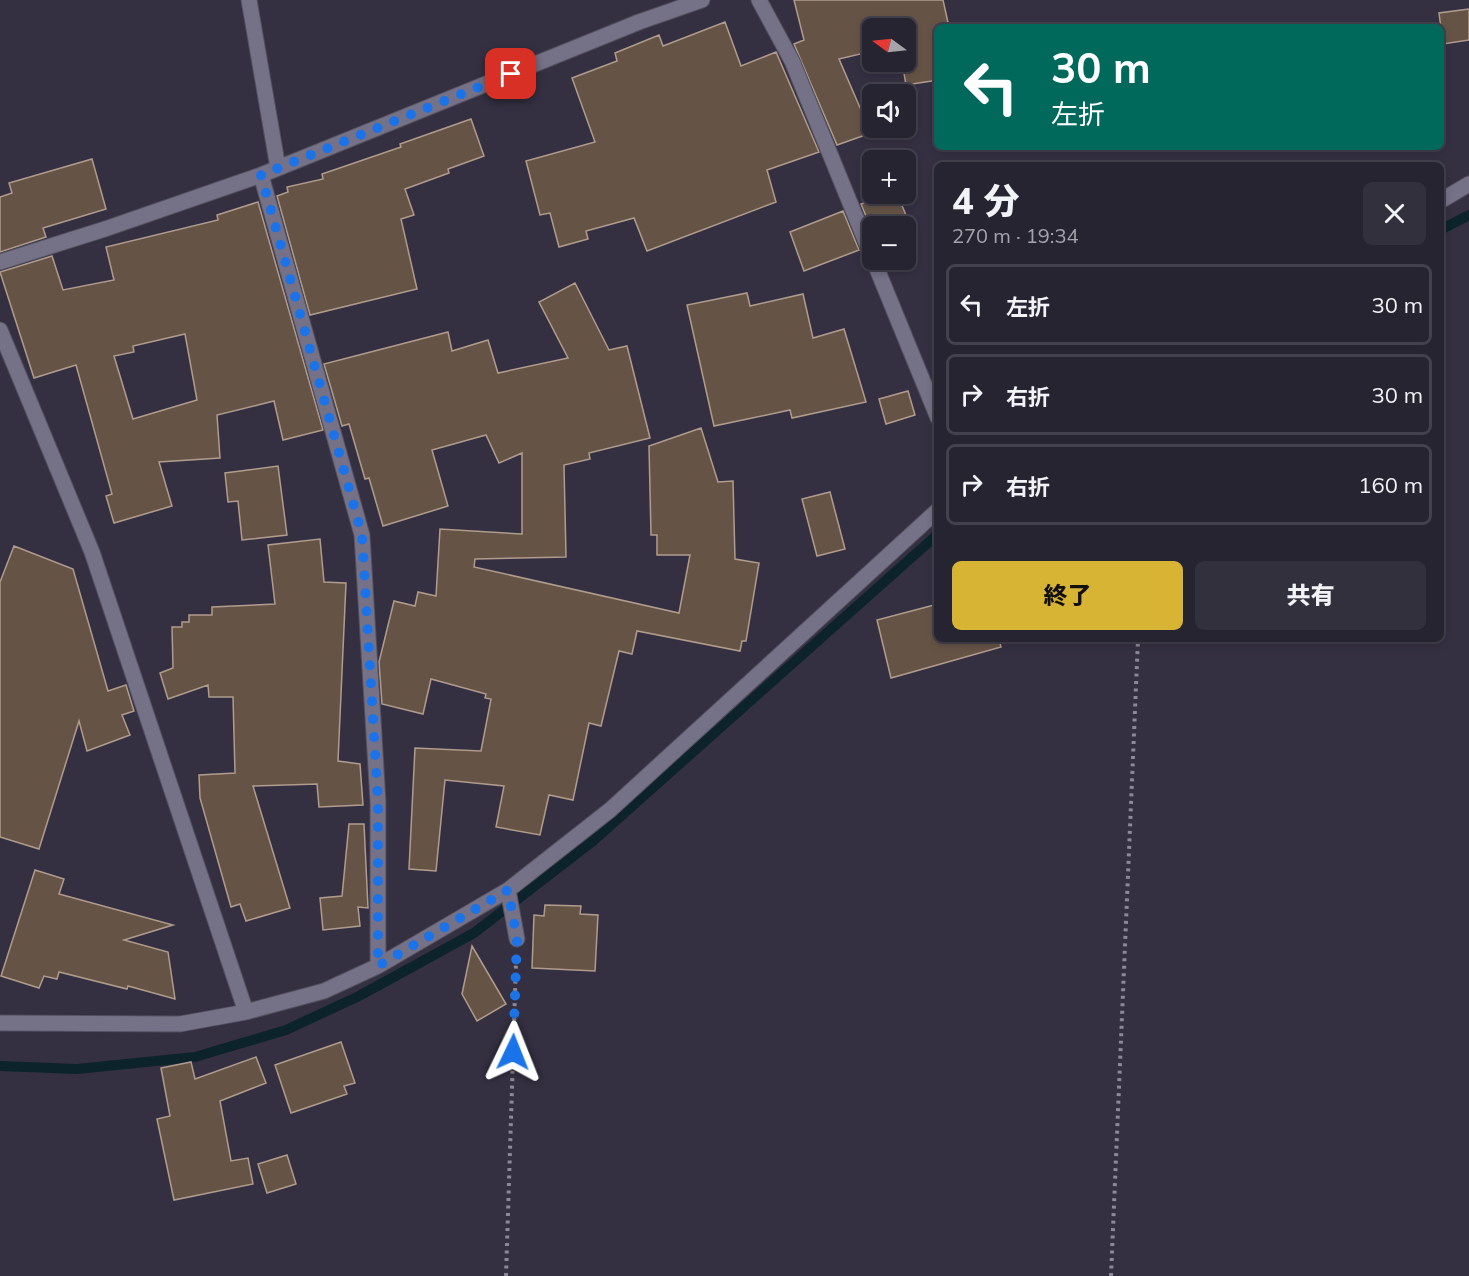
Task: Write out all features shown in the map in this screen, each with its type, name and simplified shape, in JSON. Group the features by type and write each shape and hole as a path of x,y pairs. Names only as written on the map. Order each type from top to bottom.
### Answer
{"street":[{"path":"249,0 278,168"},
{"path":"0,262 105,229 261,175 639,22 702,0"},
{"path":"759,0 792,61 934,408"},
{"path":"261,175 362,535 378,802 378,966"},
{"path":"1444,199 1469,184"},
{"path":"0,330 92,552 246,1012"},
{"path":"0,1023 180,1024 246,1012 324,991 378,966 508,890 610,810 934,514"},
{"path":"508,890 517,939"}],"path":[{"path":"1111,1276 1138,642"},
{"path":"506,1276 517,939"}],"building":[{"path":"794,0 943,0 948,24 934,24 934,81 906,84 904,72 916,72 916,18 862,18 862,54 839,59 862,112 862,136 837,145 794,44 804,40"},
{"path":"1469,9 1469,40 1444,44 1444,24 1440,24 1439,13"},
{"path":"725,22 741,66 776,52 819,152 767,170 776,202 647,251 634,218 586,231 588,239 559,247 550,213 540,215 526,161 595,142 572,78 617,61 615,53 659,35 663,46"},
{"path":"471,119 484,156 448,169 449,173 405,189 414,215 401,219 417,289 310,315 277,196 288,192 287,187 323,179 322,174 401,147 400,144"},
{"path":"92,159 106,209 43,228 46,237 0,252 0,197 12,193 9,183"},
{"path":"258,202 323,430 283,440 274,401 217,415 220,458 159,462 172,506 114,523 106,496 112,494 76,365 34,378 0,272 52,256 63,290 114,280 106,247 218,220 217,215","holes":["185,334 197,400 133,419 114,356 134,352 133,346"]},
{"path":"861,204 901,204 906,216 866,216"},
{"path":"843,211 859,250 804,271 790,232"},
{"path":"575,283 609,350 627,346 650,438 589,453 590,459 564,465 566,557 475,559 474,567 679,613 690,555 657,555 657,535 651,535 649,446 701,428 718,482 733,481 735,559 759,563 746,641 742,641 740,651 637,631 632,654 619,651 601,726 589,723 573,800 549,795 540,835 496,827 504,786 445,780 436,871 409,869 415,748 481,751 491,699 485,698 486,694 431,679 423,714 382,704 379,662 394,601 415,606 418,592 436,596 440,529 522,534 522,453 499,463 486,435 432,450 448,506 383,526 369,478 365,479 349,424 342,426 324,364 448,332 452,351 488,340 498,373 568,358 539,302"},
{"path":"747,293 750,306 803,294 813,338 844,329 866,402 792,418 790,410 714,426 687,305"},
{"path":"908,391 915,415 886,424 879,399"},
{"path":"278,466 287,535 242,540 238,501 228,502 225,473"},
{"path":"830,492 845,549 817,556 802,499"},
{"path":"320,539 324,582 346,583 338,761 360,764 363,805 319,807 317,784 253,786 290,908 246,921 240,904 231,907 200,798 199,775 235,773 233,697 209,697 208,685 168,699 160,673 173,668 172,627 182,627 182,622 189,622 189,615 212,615 212,607 275,604 268,545"},
{"path":"14,546 73,569 108,691 126,685 134,711 122,715 130,735 87,751 79,721 39,849 0,837 0,582"},
{"path":"934,605 934,642 1000,642 1001,647 891,678 877,620"},
{"path":"349,824 364,824 368,908 358,907 360,926 323,930 320,898 342,896"},
{"path":"35,870 64,879 59,894 173,925 124,940 168,952 175,999 128,986 127,989 59,972 57,979 44,976 39,988 1,976"},
{"path":"545,905 581,906 580,914 598,915 595,971 532,968 534,915 544,916"},
{"path":"472,946 506,1004 477,1021 462,994"},
{"path":"341,1042 355,1083 344,1086 347,1094 291,1113 275,1065"},
{"path":"256,1057 266,1083 220,1101 231,1161 248,1158 253,1184 174,1200 157,1119 170,1116 161,1068 191,1062 195,1079"},
{"path":"287,1155 296,1184 267,1193 258,1164"}],"waterway":[{"path":"1444,228 1469,215"},
{"path":"0,1066 77,1069 195,1057 286,1030 359,996 474,933 593,841 934,538"}],"route":[{"path":"511,74 261,175 362,535 378,802 378,966 508,890 517,939 513,1052"}]}
